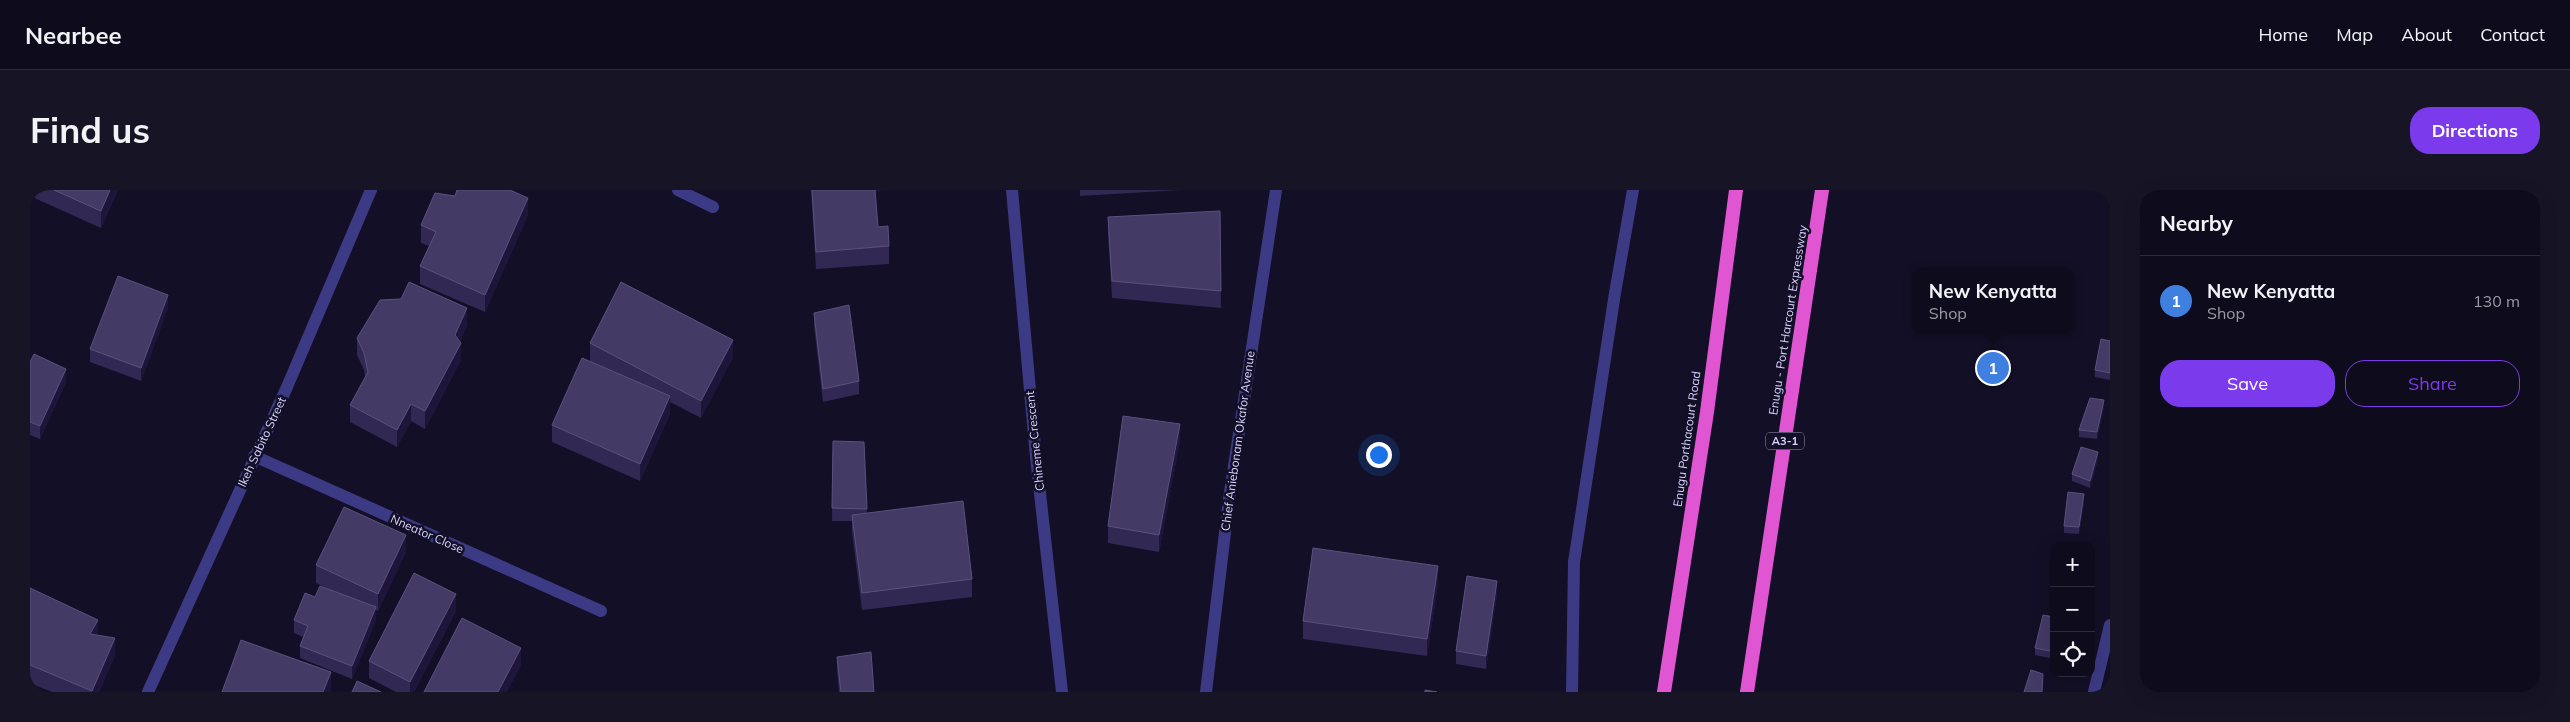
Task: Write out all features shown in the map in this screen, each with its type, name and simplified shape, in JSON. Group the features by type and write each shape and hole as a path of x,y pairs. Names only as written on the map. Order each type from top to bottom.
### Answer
{"highway":[{"name":"Enugu Porthacourt Road","path":"1664,692 1706,422 1736,190"},
{"name":"Enugu - Port Harcourt Expressway","path":"1747,692 1822,190"}],"street":[{"name":"Ikeh Sabito Street","path":"148,692 287,387 371,190"},
{"path":"678,190 713,207"},
{"name":"Chineme Crescent","path":"1012,190 1036,457 1062,692"},
{"name":"Chief Aniebonam Okafor Avenue","path":"1206,692 1229,499 1276,190"},
{"path":"1572,692 1574,562 1615,293 1633,190"},
{"name":"Nneator Close","path":"254,456 601,611"},
{"path":"2094,692 2110,625"}],"building":[{"path":"54,190 110,190 101,211"},
{"path":"457,190 510,190 528,198 485,295 420,266 436,232 421,225 435,193 455,196"},
{"path":"812,190 875,190 878,227 888,226 889,246 816,252"},
{"path":"1220,211 1221,291 1112,281 1108,217"},
{"path":"118,276 168,295 141,368 90,349"},
{"path":"409,282 467,308 455,335 461,343 425,411 411,404 397,430 350,405 368,372 364,353 357,338 380,300 401,299"},
{"path":"621,282 733,340 701,401 590,343"},
{"path":"849,305 859,381 823,389 814,313"},
{"path":"2101,339 2110,341 2110,373 2095,370"},
{"path":"34,354 66,369 40,426 30,422 30,362"},
{"path":"582,358 670,396 640,464 552,425"},
{"path":"2090,398 2104,400 2097,432 2079,430"},
{"path":"1123,416 1180,424 1159,535 1108,526"},
{"path":"833,441 864,442 867,509 832,508"},
{"path":"2081,447 2098,452 2090,481 2072,474"},
{"path":"2068,492 2084,494 2079,527 2064,526"},
{"path":"963,501 972,579 862,593 852,515"},
{"path":"344,507 406,535 378,594 316,565"},
{"path":"1313,548 1438,566 1427,639 1303,621"},
{"path":"414,573 456,594 410,682 369,661"},
{"path":"1467,576 1497,581 1486,656 1456,651"},
{"path":"320,586 376,607 352,666 300,646 308,626 294,620 305,593 315,597"},
{"path":"30,588 98,620 90,634 115,638 92,691 30,665"},
{"path":"2043,615 2050,616 2050,651 2035,648"},
{"path":"462,618 521,648 498,692 424,692"},
{"path":"241,640 331,672 323,692 222,692"},
{"path":"871,652 874,692 841,692 837,657"},
{"path":"2031,670 2043,674 2042,692 2024,692"},
{"path":"357,681 381,692 352,692"}],"place":[{"name":"New Kenyatta","path":"1993,368"}]}
